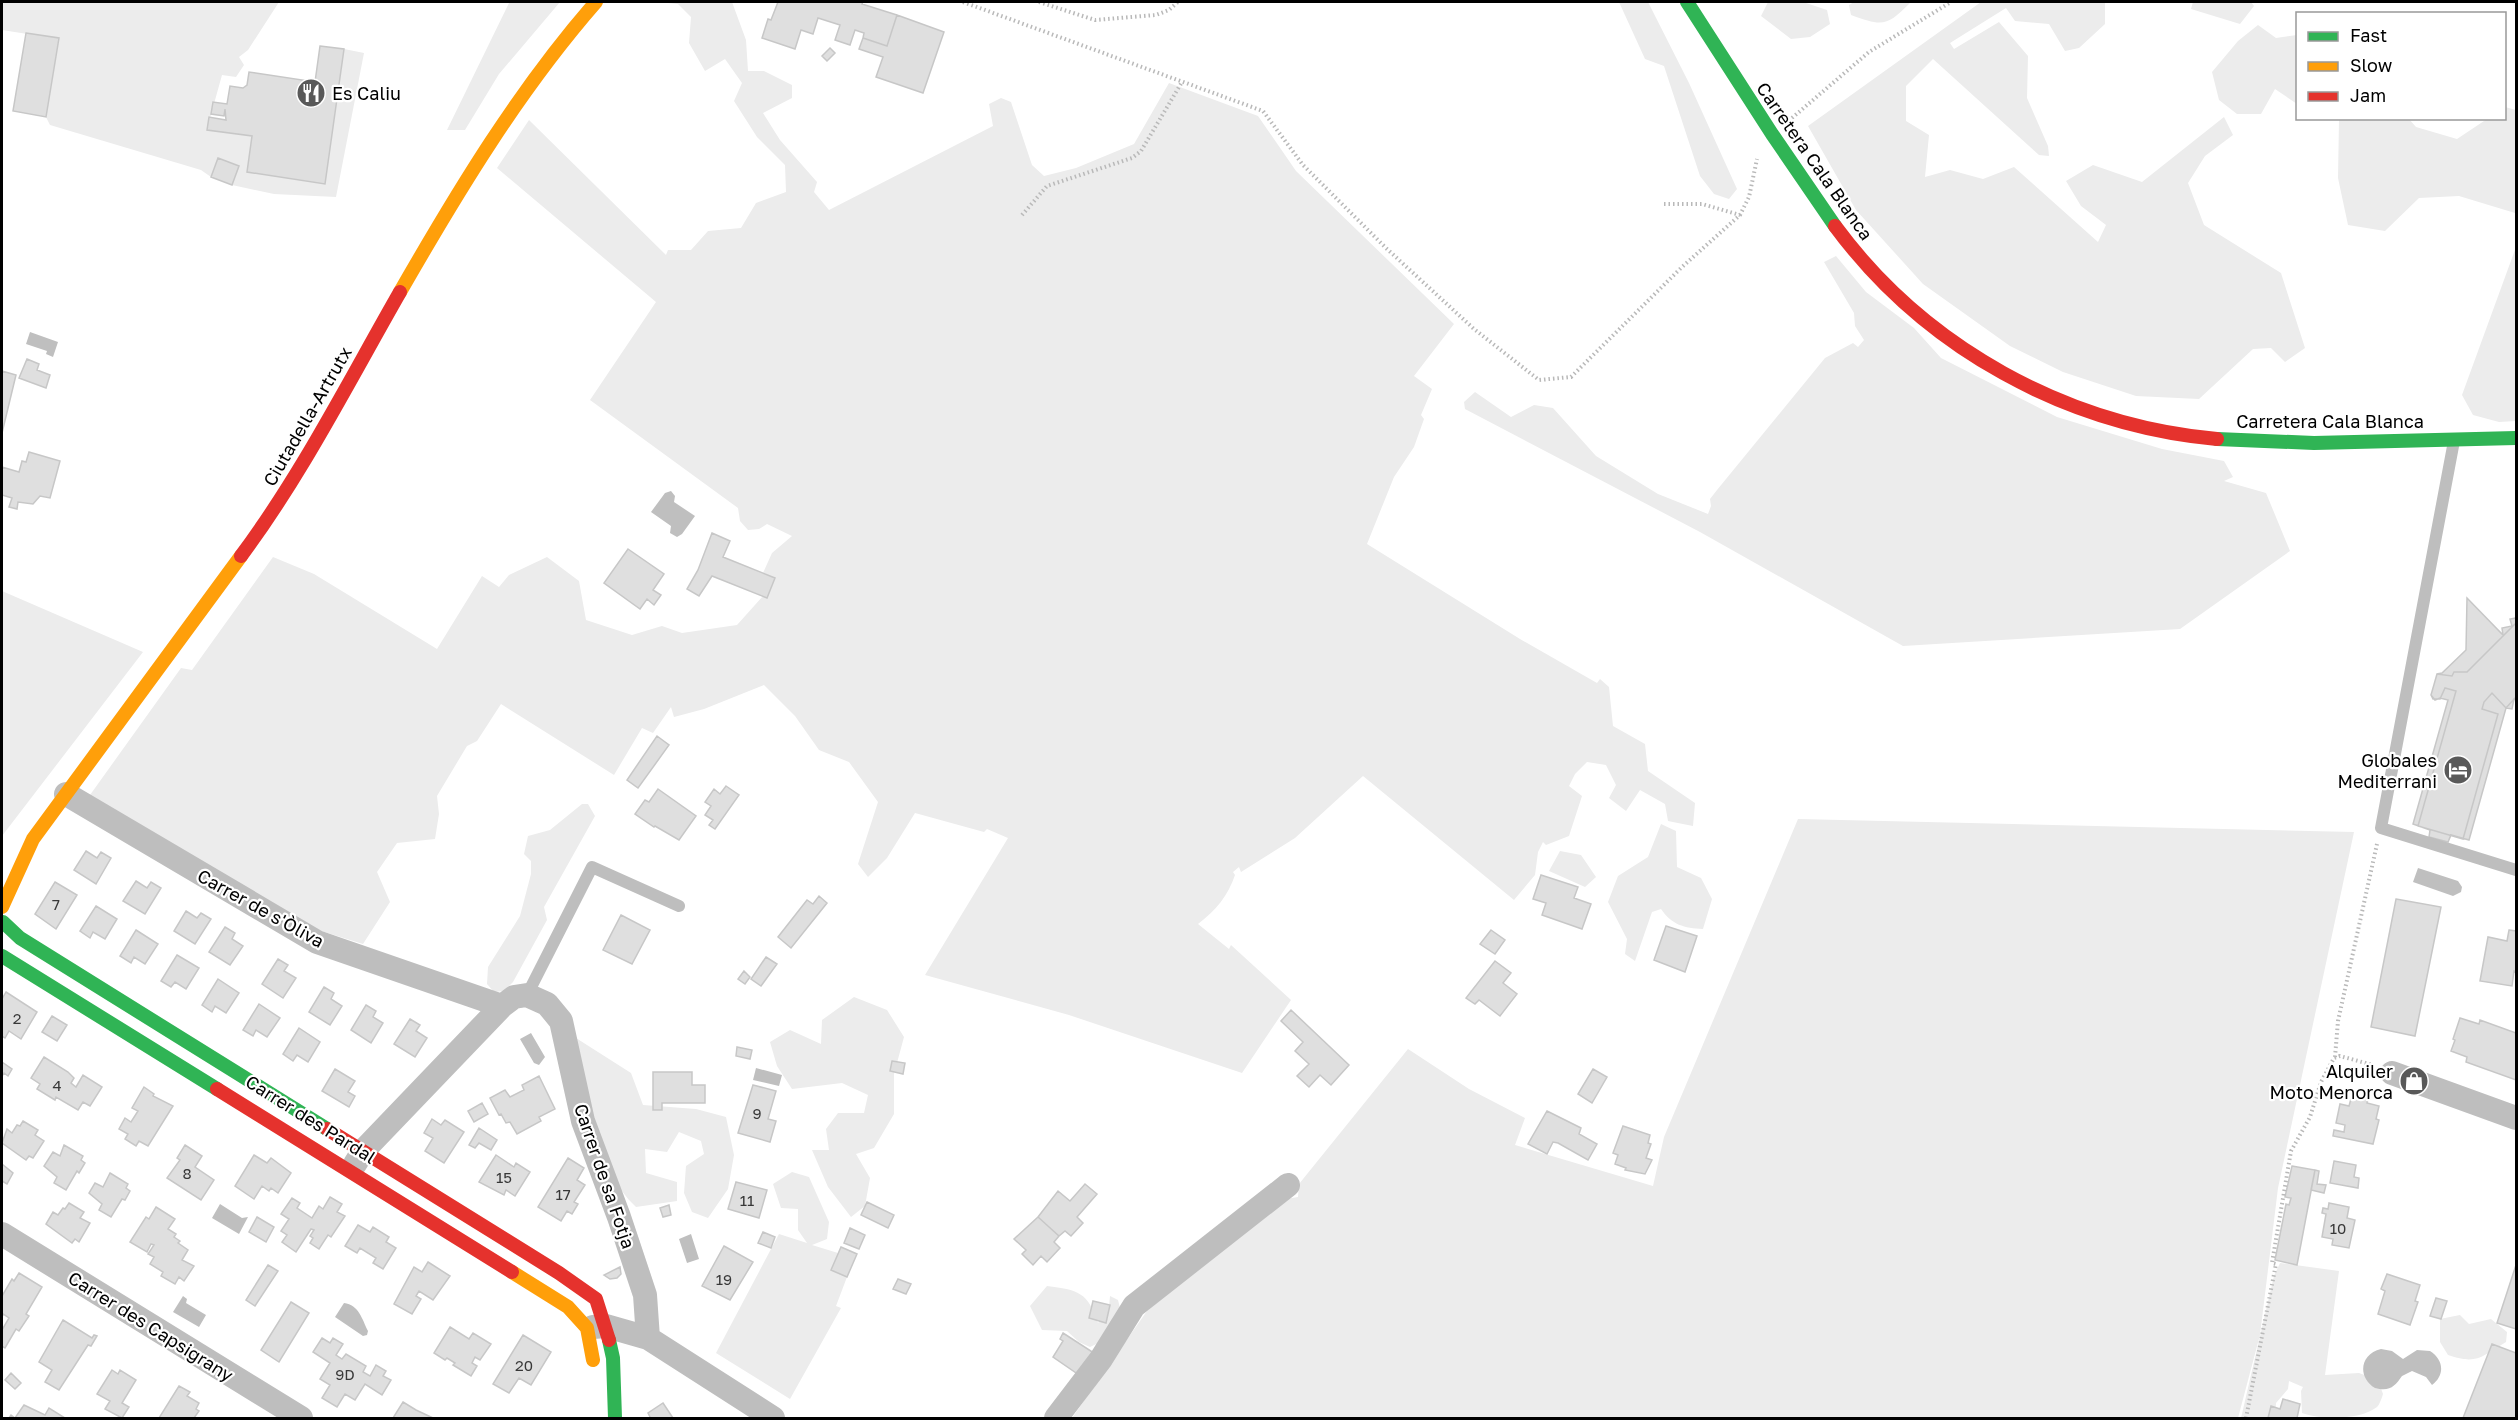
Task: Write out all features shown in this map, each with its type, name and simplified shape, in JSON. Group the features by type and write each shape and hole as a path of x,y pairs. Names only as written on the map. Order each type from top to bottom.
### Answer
{"street":[{"name":"Ciutadella-Artrutx","path":"33,839 261,530 310,450 449,206 519,103 575,26 596,2"},
{"name":"Carretera Cala Blanca","path":"1687,2 1772,135 1861,259 1911,309 1953,344 2037,393 2092,414 2140,428 2194,437 2290,443 2517,438"},
{"name":"Carrer de s'Òliva","path":"66,794 317,942 502,1006"},
{"path":"9,857 33,839"},
{"path":"2,927 2,907 33,839"},
{"name":"Carrer des Pardal","path":"2,927 560,1273 596,1299 597,1327"},
{"name":"Carrer des Pardal","path":"2,956 597,1327"},
{"path":"350,1172 363,1151 502,1006 514,997 527,994"},
{"name":"Carrer de sa Fotja","path":"527,994 547,1004 561,1021 584,1121 620,1217 645,1295 648,1338"},
{"path":"2391,1073 2517,1118"},
{"path":"1056,1419 1101,1359 1134,1306 1288,1185"},
{"name":"Carrer des Capsigrany","path":"2,1234 301,1419"},
{"path":"597,1327 648,1338 773,1419"},
{"path":"593,1376 597,1327"},
{"path":"597,1327 613,1358 615,1419"}],"lane":[{"path":"2454,438 2381,828 2517,870"},
{"path":"527,994 592,867 679,906"}],"path":[{"path":"963,2 1263,111 1303,165 1386,248 1474,329 1539,380 1571,377 1681,268 1740,215 1749,198 1758,154 1772,135 1869,52 1951,2"},
{"path":"1038,2 1095,20 1156,15 1169,10 1178,2"},
{"path":"1022,215 1047,186 1132,158 1142,151 1182,82"},
{"path":"1664,204 1702,204 1740,215"},
{"path":"2246,1419 2276,1264 2272,1263 2291,1151 2310,1117 2321,1082 2334,1058 2348,970 2381,828"},
{"path":"2334,1058 2340,1056 2369,1063 2391,1073"}],"shaded area":[{"path":"2,2 279,2 248,50 239,57 244,65 236,77 222,75 207,129 252,136 248,172 325,184 344,49 364,53 336,197 274,194 232,185 218,158 211,177 201,170 50,125 46,117 59,39 2,30"},
{"path":"506,2 560,2 499,74 465,130 447,130 509,3"},
{"path":"657,2 732,2 746,40 748,71 764,71 792,85 792,98 763,113 780,140 817,182 814,192 829,210 993,126 989,104 1001,98 1011,102 1032,165 1044,176 1076,168 1134,144 1169,83 1258,116 1296,171 1454,324 1414,376 1432,389 1421,415 1424,419 1414,447 1394,477 1367,544 1520,639 1597,683 1600,679 1609,687 1613,726 1645,744 1648,771 1695,803 1693,826 1668,821 1665,804 1640,790 1626,811 1609,798 1616,785 1606,765 1587,762 1575,774 1569,786 1582,796 1569,836 1546,845 1543,842 1538,852 1535,875 1514,900 1363,776 1295,838 1241,872 1239,867 1233,872 1235,875 1225,896 1216,908 1198,924 1229,949 1231,945 1291,1000 1242,1073 1069,1015 925,975 1008,838 987,829 984,832 915,813 887,858 868,877 858,864 878,802 849,762 819,750 795,716 764,685 704,709 674,717 671,707 653,733 642,728 614,775 501,704 477,741 467,746 437,796 439,814 435,839 397,843 377,872 390,902 363,944 318,930 90,795 181,668 192,670 273,557 314,574 437,649 482,576 499,587 509,575 547,557 579,581 586,620 632,635 662,626 682,633 737,625 763,596 767,598 775,578 763,573 772,553 792,536 767,524 759,529 748,530 740,521 738,508 590,400 656,302 497,168 529,120 666,255 668,250 691,250 708,231 741,228 756,203 786,192 785,165 757,137 734,101 742,83 725,59 705,71 689,43 691,17 678,4"},
{"path":"1619,2 1648,2 1689,83 1737,189 1729,199 1714,194 1700,176 1664,66 1645,59"},
{"path":"1768,2 1803,2 1827,10 1830,24 1810,37 1791,39 1761,16"},
{"path":"1854,2 1911,2 1890,20 1878,22 1851,15 1849,5"},
{"path":"1981,2 2105,2 2105,24 2079,48 2065,51 2049,24 2015,21 2006,8 1950,43 1954,49 1999,22 2028,56 2027,98 2048,146 2049,156 2039,155 1933,59 1906,86 1906,121 1929,135 1925,177 1950,170 1983,179 2014,167 2098,242 2106,225 2081,206 2066,181 2093,165 2142,182 2224,117 2233,135 2205,156 2188,183 2204,225 2281,273 2305,348 2285,362 2271,348 2253,349 2199,399 2136,396 2063,372 2010,346 1923,284 1856,210 1808,126"},
{"path":"2193,2 2251,2 2254,6 2240,24 2191,9"},
{"path":"2258,25 2276,38 2296,35 2296,103 2275,89 2261,114 2237,114 2219,100 2212,72 2238,41"},
{"path":"2506,107 2516,110 2516,216 2515,213 2459,196 2419,198 2385,231 2348,225 2338,178 2339,120 2410,120 2416,127 2457,139 2486,120 2506,120"},
{"path":"2516,247 2516,421 2499,422 2473,415 2462,395"},
{"path":"1836,256 1866,292 1914,328 1941,358 2057,417 2162,449 2224,461 2233,477 2224,481 2266,493 2290,551 2180,629 1903,646 1700,532 1465,409 1464,402 1475,392 1511,417 1534,405 1553,408 1596,456 1658,494 1708,514 1711,506 1710,499 1825,358 1853,343 1858,347 1864,340 1855,326 1854,313 1824,262"},
{"path":"30,332 58,342 53,357 46,354 47,351 26,344"},
{"path":"671,491 675,496 674,502 695,516 682,534 677,537 670,533 671,526 651,512 665,493"},
{"path":"2,591 143,652 2,836"},
{"path":"582,804 588,804 595,816 544,907 547,920 513,982 504,991 494,992 487,984 488,967 520,916 531,874 531,861 524,854 528,836 550,830"},
{"path":"1798,819 2354,832 2278,1188 2260,1335 2238,1418 1072,1418 1147,1311 1280,1200 1298,1197 1299,1184 1408,1049 1469,1089 1525,1118 1515,1145 1653,1186 1664,1137"},
{"path":"1661,824 1676,831 1677,867 1701,878 1712,899 1703,929 1679,925 1661,909 1652,912 1635,961 1625,954 1627,939 1608,902 1618,876 1648,857"},
{"path":"1560,851 1581,855 1596,877 1585,887 1549,871"},
{"path":"2418,868 2458,881 2462,887 2461,892 2453,896 2413,882"},
{"path":"854,997 887,1010 904,1037 894,1074 894,1114 874,1148 856,1154 870,1178 865,1206 851,1217 828,1187 812,1150 829,1150 826,1129 838,1113 864,1113 868,1095 842,1083 792,1089 777,1066 770,1042 790,1030 821,1044 822,1020"},
{"path":"531,1033 545,1057 539,1065 534,1063 520,1039"},
{"path":"576,1038 631,1073 643,1105 696,1109 726,1117 734,1155 728,1189 708,1218 692,1212 684,1193 686,1166 704,1154 701,1141 679,1132 667,1152 645,1149 646,1173 677,1182 677,1201 636,1207 622,1191 611,1172 594,1128"},
{"path":"756,1068 782,1075 779,1086 753,1080"},
{"path":"792,1172 809,1177 829,1222 827,1239 812,1245 838,1253 831,1270 847,1277 836,1306 841,1308 790,1399 716,1353 779,1234 807,1243 798,1230 798,1209 781,1208 773,1184"},
{"path":"220,1204 242,1218 248,1217 239,1234 212,1218"},
{"path":"691,1234 699,1259 687,1263 679,1239"},
{"path":"2280,1263 2339,1271 2325,1375 2359,1373 2378,1380 2383,1394 2377,1407 2361,1414 2341,1418 2319,1417 2302,1413 2301,1391 2303,1387 2289,1381 2288,1389 2276,1403 2275,1418 2241,1418 2274,1276"},
{"path":"1047,1286 1080,1294 1090,1305 1098,1323 1109,1307 1110,1296 1118,1300 1122,1316 1109,1338 1090,1347 1079,1342 1067,1331 1042,1330 1030,1306"},
{"path":"183,1296 187,1299 186,1303 206,1315 199,1327 173,1312"},
{"path":"344,1303 349,1304 359,1313 368,1331 367,1335 363,1336 335,1317"},
{"path":"2460,1315 2469,1324 2491,1319 2507,1332 2506,1342 2478,1358 2466,1359 2448,1355 2440,1342 2440,1319"},
{"path":"2381,1349 2392,1351 2403,1359 2417,1350 2430,1351 2440,1363 2439,1377 2432,1385 2426,1377 2412,1371 2402,1376 2392,1387 2375,1388 2365,1378 2363,1366 2369,1356"}],"building":[{"path":"778,2 863,2 862,4 897,15 887,46 863,38 864,33 855,30 850,45 835,40 840,25 818,18 813,34 801,30 795,49 762,38 768,19 771,20"},
{"path":"897,15 944,32 923,93 876,77 883,57 859,49 863,38 887,46"},
{"path":"26,33 59,38 46,117 13,111"},
{"path":"320,46 344,49 325,184 247,172 252,136 207,130 209,117 226,120 225,109 224,116 211,114 213,102 227,104 230,86 243,88 247,85 249,72 315,82"},
{"path":"830,48 835,53 827,61 822,56"},
{"path":"218,158 239,166 232,185 211,177"},
{"path":"27,359 39,364 37,370 50,375 46,388 19,378"},
{"path":"2,371 16,375 2,433"},
{"path":"29,452 60,461 50,498 40,496 33,504 18,502 17,509 9,507 12,498 2,495 2,467 19,472 22,461 26,462"},
{"path":"712,533 730,541 723,557 775,578 767,598 712,576 699,596 687,589 698,570"},
{"path":"628,549 664,574 653,590 661,595 654,605 647,599 640,609 604,583"},
{"name":"Globales Mediterrani","path":"2467,598 2503,635 2502,628 2512,626 2510,619 2516,618 2516,700 2514,699 2512,709 2506,708 2469,840 2451,835 2448,842 2429,837 2430,830 2413,824 2448,700 2440,698 2435,700 2431,695 2437,674 2442,673 2466,650"},
{"name":"Globales Mediterrani","path":"2516,623 2516,697 2506,708 2492,693 2484,702 2482,709 2498,714 2463,839 2418,826 2456,691 2445,688 2440,699 2433,699 2431,695 2437,674 2452,676 2454,672 2467,672"},
{"path":"657,736 669,745 638,788 627,780"},
{"path":"726,786 739,795 715,829 709,825 713,820 705,815 711,806 705,802 714,789 720,794"},
{"path":"658,789 696,816 679,840 635,814 645,800 649,802"},
{"path":"86,851 97,858 101,852 111,858 96,884 74,870"},
{"path":"1541,875 1578,887 1574,898 1591,904 1582,929 1542,915 1546,903 1533,899"},
{"path":"136,881 147,888 151,882 161,888 145,914 123,901"},
{"path":"55,882 77,895 56,929 35,914"},
{"path":"819,896 827,903 791,948 778,937 807,900 813,904"},
{"path":"2396,899 2441,907 2415,1036 2371,1027"},
{"path":"96,906 117,919 105,939 93,932 90,938 80,931"},
{"path":"186,911 197,918 201,913 211,919 195,944 174,931"},
{"path":"621,915 650,930 632,964 603,950"},
{"path":"1666,926 1697,936 1685,972 1654,960"},
{"path":"225,927 235,933 232,939 243,946 230,965 209,952"},
{"path":"136,930 158,944 145,964 134,957 131,963 120,956"},
{"path":"1491,930 1505,940 1495,954 1480,944"},
{"path":"2509,930 2516,931 2516,972 2514,971 2512,986 2480,981 2488,937 2507,941"},
{"path":"177,955 199,968 186,989 175,982 171,987 161,981"},
{"path":"766,957 777,964 761,986 751,979"},
{"path":"278,959 288,965 284,971 296,978 283,998 262,984"},
{"path":"1495,961 1511,973 1503,983 1517,994 1500,1016 1479,1000 1475,1004 1466,998"},
{"path":"744,971 750,977 745,984 738,979"},
{"path":"218,979 239,993 226,1013 215,1006 212,1012 202,1005"},
{"path":"324,987 334,993 331,999 342,1006 330,1025 309,1012"},
{"path":"6,992 37,1012 21,1039 9,1031 5,1038 2,1036 2,999"},
{"path":"259,1004 280,1018 267,1037 256,1030 253,1036 243,1030"},
{"path":"366,1005 376,1011 373,1017 383,1023 371,1043 351,1030"},
{"path":"1291,1010 1349,1065 1331,1085 1320,1075 1309,1087 1297,1076 1309,1064 1295,1051 1303,1042 1281,1021"},
{"path":"52,1016 67,1025 57,1041 42,1032"},
{"path":"2460,1018 2479,1024 2480,1020 2516,1033 2516,1080 2466,1062 2467,1057 2451,1051"},
{"path":"410,1019 420,1025 416,1031 427,1038 415,1057 394,1044"},
{"path":"299,1028 320,1042 308,1062 297,1055 293,1061 283,1054"},
{"path":"737,1047 752,1050 750,1059 736,1056"},
{"path":"44,1057 68,1072 74,1078 71,1083 76,1087 83,1075 102,1087 90,1106 83,1102 78,1110 37,1089 40,1084 31,1078"},
{"path":"892,1061 905,1063 903,1074 890,1071"},
{"path":"2,1062 12,1069 8,1076 4,1073 2,1076"},
{"path":"335,1069 355,1081 348,1092 355,1096 349,1107 322,1091"},
{"path":"1593,1069 1607,1077 1592,1103 1578,1094"},
{"path":"653,1072 692,1072 692,1085 705,1085 705,1103 662,1103 662,1110 653,1110"},
{"path":"539,1076 555,1109 539,1117 541,1121 517,1134 510,1122 506,1123 501,1114 499,1115 490,1098 505,1090 510,1097 524,1090 522,1085"},
{"path":"753,1085 776,1091 768,1119 776,1121 770,1142 738,1133"},
{"path":"144,1087 154,1094 153,1096 173,1106 148,1146 139,1141 136,1146 125,1139 128,1134 119,1129 125,1118 131,1122 138,1111 132,1108"},
{"path":"2352,1095 2368,1099 2367,1103 2379,1106 2376,1119 2379,1120 2373,1144 2333,1136 2334,1130 2344,1132 2345,1125 2336,1123 2340,1104 2349,1106"},
{"path":"482,1103 488,1114 474,1122 468,1111"},
{"path":"1547,1111 1581,1128 1579,1134 1597,1144 1588,1160 1558,1143 1553,1142 1547,1154 1528,1144"},
{"path":"432,1119 441,1125 445,1120 464,1132 444,1163 425,1151 433,1138 424,1133"},
{"path":"23,1121 38,1130 35,1135 44,1141 33,1158 29,1156 26,1160 2,1143 7,1129 12,1133"},
{"path":"1623,1126 1650,1135 1648,1143 1651,1144 1646,1158 1652,1160 1645,1174 1625,1170 1626,1168 1615,1164 1618,1155 1613,1153"},
{"path":"479,1128 497,1140 491,1150 479,1143 475,1148 469,1145"},
{"path":"64,1145 83,1156 81,1160 85,1163 79,1173 77,1171 66,1190 54,1183 57,1177 44,1166 53,1152 60,1156"},
{"path":"185,1145 202,1156 195,1167 214,1180 201,1200 167,1178 180,1160 177,1158"},
{"path":"254,1155 267,1163 271,1158 291,1173 278,1193 262,1186 254,1199 235,1186"},
{"path":"496,1155 514,1167 516,1163 530,1172 515,1196 506,1190 504,1195 479,1182"},
{"path":"568,1158 584,1168 577,1180 585,1185 574,1202 578,1204 572,1214 567,1211 561,1221 538,1207"},
{"path":"2334,1161 2356,1165 2354,1177 2359,1178 2358,1188 2330,1183"},
{"path":"2,1164 13,1173 7,1184 2,1181"},
{"path":"2292,1166 2315,1170 2297,1265 2275,1260 2286,1204 2289,1205 2291,1198 2285,1197"},
{"path":"2315,1170 2319,1171 2317,1184 2326,1185 2324,1193 2311,1190"},
{"path":"110,1173 128,1184 126,1188 130,1191 111,1217 99,1210 102,1204 89,1193 95,1183 103,1187"},
{"path":"736,1182 767,1190 759,1218 728,1209"},
{"path":"1085,1184 1097,1194 1077,1217 1083,1223 1071,1236 1065,1231 1059,1236 1038,1217 1058,1191 1070,1201"},
{"path":"330,1197 342,1204 337,1212 345,1216 331,1237 328,1235 319,1249 310,1243 313,1238 310,1236 314,1230 311,1229 296,1252 282,1242 287,1235 281,1231 289,1219 281,1214 292,1198 300,1203 297,1208 312,1218 319,1206 323,1209"},
{"path":"867,1202 894,1215 888,1228 861,1215"},
{"path":"69,1203 84,1212 80,1218 90,1223 79,1242 75,1239 72,1243 46,1224 53,1212 58,1215"},
{"path":"2329,1203 2349,1207 2347,1218 2355,1220 2349,1248 2332,1245 2333,1239 2322,1237 2326,1214 2322,1213 2323,1208 2328,1209"},
{"path":"669,1205 671,1215 663,1217 660,1208"},
{"path":"156,1207 175,1219 168,1229 176,1234 174,1237 180,1241 178,1243 188,1250 182,1260 194,1266 184,1281 179,1277 175,1284 161,1276 163,1272 150,1264 154,1257 148,1254 154,1245 151,1244 147,1252 130,1242 146,1217 149,1219"},
{"path":"257,1217 274,1227 266,1242 249,1232"},
{"path":"1038,1217 1059,1236 1054,1242 1060,1248 1047,1262 1041,1256 1033,1265 1022,1254 1026,1250 1014,1239"},
{"path":"358,1225 370,1232 373,1227 389,1237 386,1242 396,1248 383,1269 373,1263 376,1258 360,1248 357,1253 345,1246"},
{"path":"850,1228 865,1235 859,1249 844,1243"},
{"path":"763,1232 775,1237 771,1248 758,1243"},
{"path":"724,1246 753,1262 730,1300 702,1286"},
{"path":"841,1247 857,1254 847,1277 831,1270"},
{"path":"428,1262 450,1276 433,1300 419,1291 416,1296 421,1299 412,1314 394,1304 414,1267 422,1272"},
{"path":"268,1265 278,1271 255,1306 246,1300"},
{"path":"2516,1265 2516,1329 2497,1323"},
{"path":"620,1267 621,1274 617,1278 610,1279 604,1275"},
{"path":"19,1273 42,1287 26,1314 29,1316 19,1331 16,1329 5,1348 2,1346 2,1330 9,1318 3,1314 2,1317 2,1296 12,1279 14,1281"},
{"path":"2387,1274 2420,1285 2415,1301 2418,1302 2410,1325 2378,1314 2385,1291 2381,1289"},
{"path":"898,1279 911,1284 906,1294 893,1289"},
{"path":"2436,1298 2447,1301 2441,1319 2430,1316"},
{"path":"1093,1301 1110,1305 1106,1323 1089,1318"},
{"path":"291,1302 309,1313 279,1362 261,1350"},
{"path":"63,1320 92,1338 94,1335 97,1336 91,1346 88,1345 59,1390 45,1382 52,1370 39,1362"},
{"path":"450,1327 469,1339 473,1333 491,1344 480,1360 475,1357 472,1363 477,1366 471,1376 453,1365 455,1363 447,1358 445,1360 434,1353"},
{"path":"1063,1333 1097,1355 1082,1377 1053,1357 1063,1341 1060,1339"},
{"path":"523,1335 551,1352 531,1385 519,1378 509,1393 493,1384"},
{"path":"322,1338 330,1343 333,1338 343,1344 336,1355 342,1359 346,1354 366,1366 363,1372 370,1376 376,1365 386,1371 383,1376 391,1380 382,1395 365,1384 355,1400 345,1394 337,1407 322,1398 330,1385 320,1379 330,1363 313,1352"},
{"path":"2492,1344 2516,1353 2516,1418 2463,1418"},
{"path":"112,1370 118,1374 120,1370 136,1380 122,1403 129,1407 122,1418 105,1409 110,1401 97,1394"},
{"path":"11,1373 21,1383 15,1389 5,1380"},
{"path":"179,1386 190,1392 187,1396 199,1403 196,1409 199,1411 194,1418 159,1418"},
{"path":"2283,1399 2300,1404 2297,1418 2268,1418 2271,1406 2280,1409"},
{"path":"403,1402 416,1410 433,1418 393,1418"},
{"path":"663,1403 673,1418 647,1418 650,1417 648,1413"},
{"path":"24,1405 45,1415 49,1408 65,1418 15,1418"}],"traffic: fast":[{"path":"1687,2 1772,134 1835,226"},
{"path":"2217,439 2314,443 2516,438"},
{"path":"3,922 20,938 327,1129"},
{"path":"2,956 217,1089"},
{"path":"609,1340 613,1358 615,1418"}],"traffic: slow":[{"path":"400,292 444,216 515,106 596,2"},
{"path":"2,907 33,839 241,556"},
{"path":"512,1272 568,1307 587,1328 593,1360"}],"traffic: jam":[{"path":"1835,226 1871,270 1911,309 1956,343 2003,373 2054,398 2106,417 2161,431 2217,439"},
{"path":"241,556 305,460 400,292"},
{"path":"217,1089 512,1272"},
{"path":"327,1129 559,1273 596,1299 609,1340"}],"place":[{"name":"Es Caliu","path":"311,93"},
{"name":"Globales Mediterrani","path":"2458,770"},
{"name":"Alquiler Moto Menorca","path":"2414,1081"}]}
